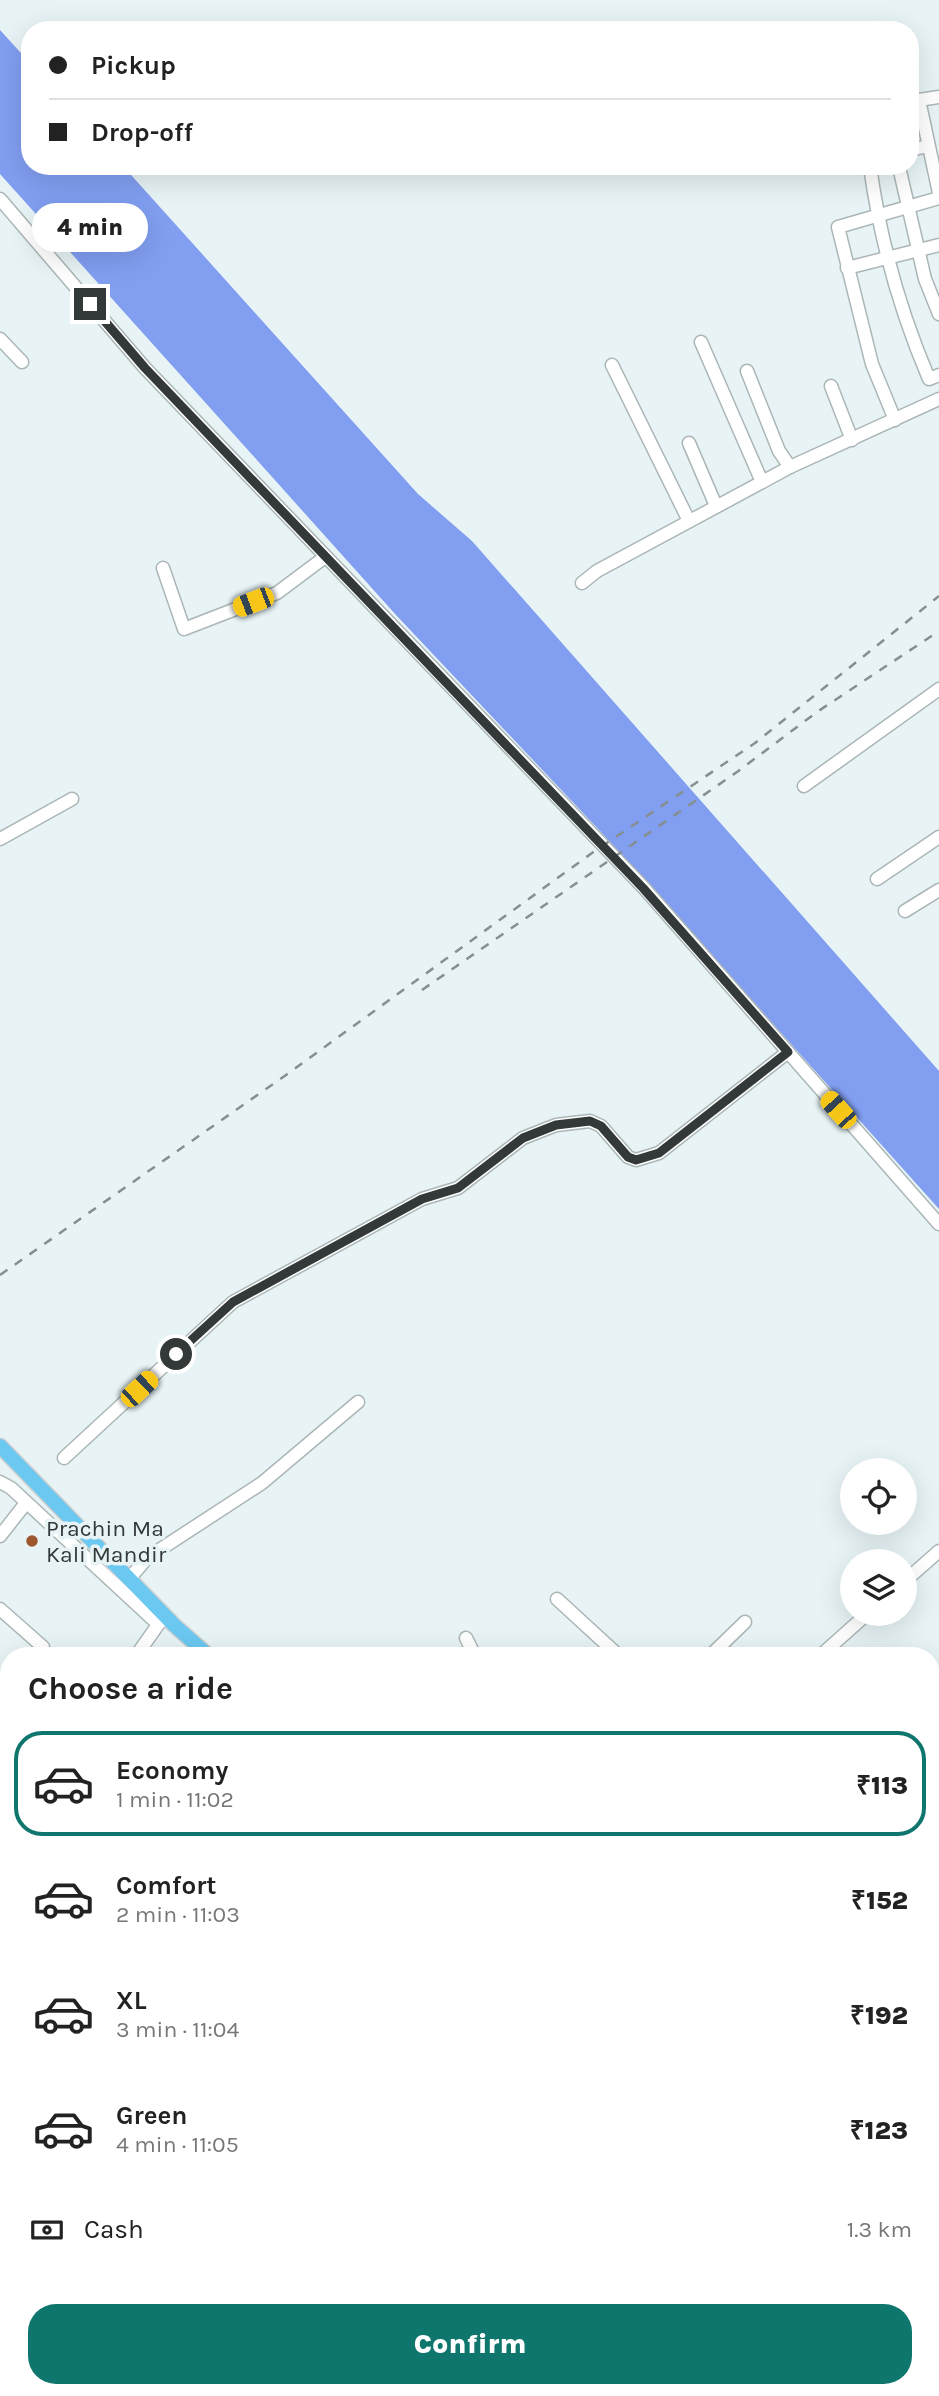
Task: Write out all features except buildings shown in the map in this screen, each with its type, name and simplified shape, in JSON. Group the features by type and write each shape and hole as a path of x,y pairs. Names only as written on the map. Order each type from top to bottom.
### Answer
{"main road":[{"path":"0,1446 130,1579 162,1620 197,1647"}],"street":[{"path":"895,420 872,364 838,228 939,196 919,100 939,97"},
{"path":"919,148 928,146"},
{"path":"872,175 887,260 906,325 929,379 939,376"},
{"path":"901,175 919,251 939,314"},
{"path":"0,199 145,368 643,888 939,1224"},
{"path":"847,268 939,246"},
{"path":"0,339 22,362"},
{"path":"701,342 762,482"},
{"path":"612,365 689,520"},
{"path":"747,371 779,450 790,467"},
{"path":"831,386 852,440"},
{"path":"582,583 597,571 790,467 939,399"},
{"path":"690,443 716,506"},
{"path":"163,568 184,629 277,593 325,557"},
{"path":"804,786 939,689"},
{"path":"0,839 72,799"},
{"path":"877,880 939,837"},
{"path":"905,911 939,890"},
{"path":"64,1458 233,1302 422,1199 458,1188 523,1138 556,1125 590,1121 601,1126 628,1157 645,1158 659,1153 788,1052"},
{"path":"130,1579 147,1558 262,1483 358,1402"},
{"path":"0,1482 162,1620 142,1647"},
{"path":"0,1536 26,1503"},
{"path":"917,1570 939,1551"},
{"path":"557,1599 609,1647"},
{"path":"0,1609 43,1647"},
{"path":"722,1647 746,1622"},
{"path":"830,1647 854,1626"},
{"path":"466,1638 470,1647"}],"water":[{"path":"0,30 21,53 21,175 131,175 418,494 472,541 939,1071 939,1209 600,831 396,615 0,174"}],"railway":[{"path":"0,1275 286,1075 592,853 755,743 939,596"},
{"path":"422,990 737,772 817,712 939,631"}],"place":[{"name":"Prachin Ma Kali Mandir","path":"32,1541"}],"route":[{"path":"90,304 145,368 643,888 788,1052 659,1153 645,1158 636,1160 628,1157 601,1126 582,1119 556,1125 523,1138 458,1188 422,1199 233,1302 176,1354"}]}
